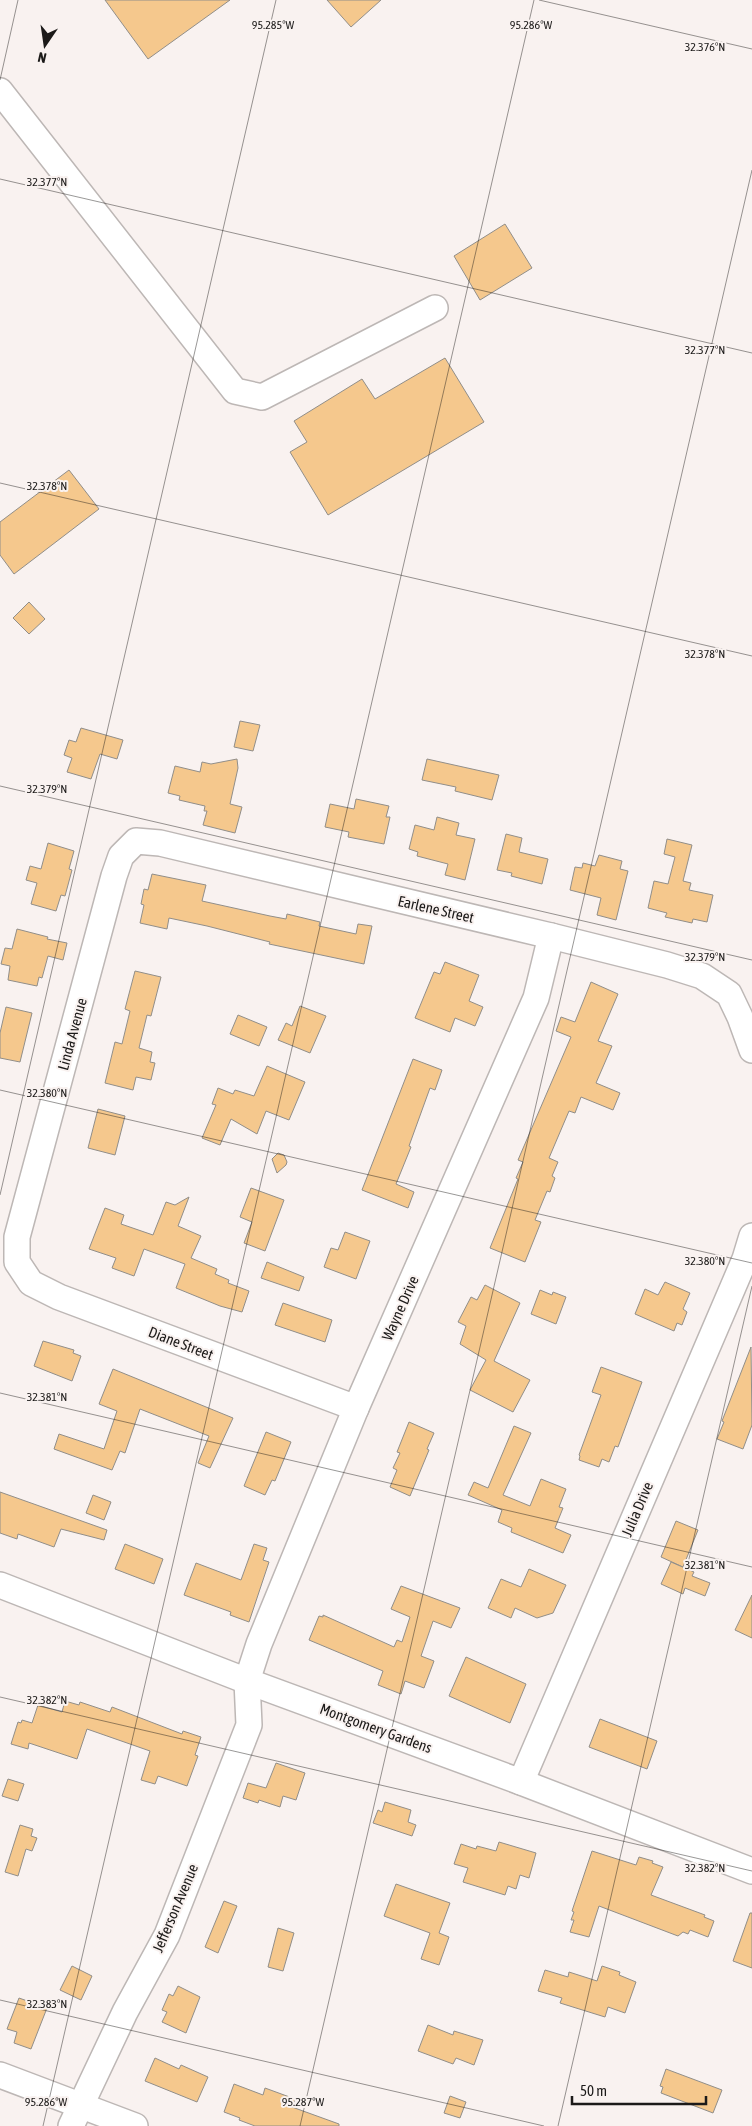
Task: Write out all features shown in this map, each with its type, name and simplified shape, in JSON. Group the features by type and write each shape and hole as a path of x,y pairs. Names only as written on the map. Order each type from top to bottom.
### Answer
{"street":[{"path":"0,91 235,391 262,397 435,308"},
{"name":"Earlene Street","path":"136,841 160,843 551,936 667,965 702,976 729,994 752,1050"},
{"name":"Linda Avenue","path":"17,1262 17,1237 114,876 121,856 136,841"},
{"name":"Wayne Drive","path":"247,1681 259,1644 356,1408 536,998 551,936"},
{"name":"Julia Drive","path":"520,1782 745,1259 752,1236"},
{"name":"Diane Street","path":"17,1262 31,1283 60,1297 356,1408"},
{"name":"Montgomery Gardens","path":"0,1585 247,1681 520,1782 752,1871"},
{"name":"Jefferson Avenue","path":"75,2116 170,1926 249,1725 247,1681"},
{"path":"0,2075 75,2116 135,2126"}],"building":[{"path":"105,0 230,0 148,59"},
{"path":"327,0 381,0 351,27"},
{"path":"505,224 532,268 480,300 454,256"},
{"path":"445,358 484,422 328,515 290,452 307,442 294,421 362,379 375,399"},
{"path":"69,470 99,509 14,574 0,555 0,522"},
{"path":"29,602 45,619 29,634 13,618"},
{"path":"240,721 260,725 253,751 234,747"},
{"path":"81,728 123,740 117,759 100,754 91,779 67,772 72,758 64,755 69,740 76,742"},
{"path":"237,759 238,768 230,804 242,807 235,833 203,825 207,811 204,811 205,806 179,800 180,796 168,793 175,766 200,772 202,762 211,764"},
{"path":"427,759 499,775 492,800 455,791 456,787 422,780"},
{"path":"356,799 389,806 386,817 390,817 384,844 348,837 349,832 325,827 330,804 354,809"},
{"path":"437,817 459,823 456,835 475,839 465,880 445,875 448,864 417,856 418,852 409,849 415,825 434,830"},
{"path":"506,834 522,838 519,852 548,859 542,884 511,876 512,873 497,870"},
{"path":"667,839 692,845 683,881 691,883 689,890 713,895 707,922 693,919 692,923 665,917 667,913 648,908 654,881 668,884 675,857 664,854"},
{"path":"48,843 74,851 69,869 72,870 65,896 61,895 56,911 31,904 37,883 26,880 30,866 41,869"},
{"path":"599,855 622,861 620,869 628,871 616,920 597,915 601,898 570,890 575,867 582,868 583,863 595,866"},
{"path":"152,874 206,885 202,901 286,919 287,914 320,922 319,926 356,934 358,924 372,926 364,964 269,944 270,942 169,918 167,929 140,923 144,905 141,904 144,889 148,890"},
{"path":"17,929 48,937 47,939 67,943 63,960 48,956 42,978 39,977 37,986 8,980 10,966 1,964 5,948 12,949"},
{"path":"445,962 479,975 469,1001 483,1007 475,1026 455,1018 450,1032 415,1018 434,972 440,974"},
{"path":"135,971 161,977 151,1016 147,1015 139,1048 152,1052 150,1062 155,1063 151,1080 136,1077 133,1090 105,1083 115,1042 122,1044 130,1011 125,1009"},
{"path":"591,982 618,994 598,1041 612,1046 596,1083 620,1093 613,1110 581,1097 575,1113 569,1111 549,1158 558,1162 552,1176 555,1178 550,1192 547,1191 535,1220 541,1222 525,1262 490,1248 518,1179 516,1178 523,1162 518,1160 571,1037 556,1031 561,1017 575,1022"},
{"path":"300,1006 326,1016 310,1053 278,1040 286,1023 292,1026"},
{"path":"6,1007 32,1013 20,1062 0,1058 0,1033"},
{"path":"238,1015 267,1027 259,1046 230,1034"},
{"path":"413,1059 442,1070 435,1090 430,1088 409,1146 411,1147 396,1184 414,1192 408,1208 362,1190"},
{"path":"267,1066 305,1082 289,1120 266,1111 257,1134 231,1119 220,1145 202,1138 216,1105 212,1104 218,1088 233,1094 235,1090 254,1096"},
{"path":"98,1109 125,1116 115,1155 88,1148"},
{"path":"278,1153 284,1155 287,1162 277,1173 272,1159"},
{"path":"251,1188 284,1200 265,1251 244,1243 252,1222 240,1217"},
{"path":"189,1197 178,1226 201,1236 191,1258 217,1269 215,1274 229,1280 228,1283 249,1291 242,1312 220,1306 176,1288 185,1264 144,1249 134,1276 112,1268 116,1258 89,1249 105,1208 124,1215 121,1224 153,1235 166,1202 175,1205"},
{"path":"345,1232 370,1241 356,1279 324,1267 331,1248 338,1250"},
{"path":"267,1262 304,1277 299,1291 261,1278"},
{"path":"665,1282 690,1293 683,1309 687,1312 682,1325 677,1323 674,1331 635,1314 645,1289 658,1295"},
{"path":"485,1285 520,1303 494,1361 530,1380 513,1412 470,1390 486,1360 460,1344 466,1326 458,1322 471,1297 477,1300"},
{"path":"540,1290 552,1295 553,1292 566,1297 556,1324 531,1314"},
{"path":"283,1303 332,1320 325,1342 275,1325"},
{"path":"43,1341 74,1350 73,1353 81,1356 72,1381 34,1366"},
{"path":"751,1347 752,1425 743,1449 717,1439 724,1422 722,1421"},
{"path":"601,1367 642,1382 618,1447 615,1446 609,1462 602,1459 599,1467 579,1460 579,1455 601,1395 592,1392"},
{"path":"113,1369 233,1418 210,1468 198,1463 209,1436 140,1409 125,1453 120,1451 112,1470 54,1449 59,1434 104,1449 117,1411 99,1404"},
{"path":"409,1422 434,1433 410,1496 390,1487 397,1470 393,1468 400,1453 397,1452"},
{"path":"514,1426 531,1433 503,1495 530,1506 541,1479 566,1489 559,1507 563,1508 555,1528 571,1535 563,1553 511,1532 512,1528 498,1522 502,1510 468,1495 474,1482 488,1488"},
{"path":"266,1432 291,1442 275,1481 272,1480 265,1495 244,1486"},
{"path":"0,1492 107,1530 104,1540 61,1529 54,1547 18,1534 17,1539 0,1533"},
{"path":"93,1495 111,1502 104,1520 86,1513"},
{"path":"676,1521 698,1530 683,1567 661,1557"},
{"path":"125,1544 163,1559 154,1584 115,1569"},
{"path":"254,1544 267,1548 263,1560 269,1562 249,1622 230,1615 231,1612 184,1595 196,1563 241,1580"},
{"path":"671,1562 694,1572 692,1576 710,1583 705,1596 685,1588 683,1594 661,1584"},
{"path":"529,1569 566,1585 553,1613 537,1618 515,1608 511,1618 488,1608 501,1579 521,1587"},
{"path":"401,1586 460,1608 451,1628 433,1621 421,1656 434,1661 424,1688 405,1681 401,1694 378,1685 383,1671 309,1640 319,1616 323,1617 323,1615 394,1647 397,1640 402,1642 410,1617 391,1609"},
{"path":"752,1595 752,1638 735,1630"},
{"path":"466,1657 526,1684 510,1723 449,1696"},
{"path":"65,1701 79,1705 80,1702 110,1712 112,1707 182,1734 183,1731 201,1737 195,1755 198,1756 187,1786 158,1776 155,1784 141,1780 150,1751 87,1729 77,1759 29,1743 28,1749 11,1744 18,1722 21,1723 22,1720 32,1723 38,1705 62,1712"},
{"path":"600,1719 657,1741 647,1769 589,1747"},
{"path":"276,1763 305,1773 296,1800 283,1796 280,1807 259,1800 258,1803 243,1798 248,1783 266,1788"},
{"path":"8,1779 24,1784 18,1801 2,1796"},
{"path":"385,1802 411,1810 408,1822 416,1825 412,1836 373,1823 378,1810 382,1812"},
{"path":"20,1825 33,1829 31,1836 37,1838 32,1851 26,1849 18,1876 5,1872"},
{"path":"499,1842 536,1853 529,1878 520,1875 516,1889 508,1886 505,1895 463,1882 468,1868 454,1864 461,1844 476,1849 477,1846 496,1851"},
{"path":"592,1851 636,1865 639,1857 653,1861 652,1863 663,1867 651,1895 705,1915 704,1917 714,1921 708,1937 690,1930 688,1934 683,1932 678,1936 599,1906 589,1937 570,1932 574,1920 571,1920 574,1912 572,1911"},
{"path":"396,1884 450,1903 439,1933 449,1937 439,1965 421,1959 430,1933 384,1916"},
{"path":"224,1901 237,1906 218,1953 205,1947"},
{"path":"750,1913 752,1913 752,1968 733,1961"},
{"path":"278,1928 294,1933 283,1971 268,1967"},
{"path":"72,1966 92,1976 81,2000 60,1990"},
{"path":"602,1966 620,1972 619,1975 636,1982 625,2013 608,2007 605,2017 560,2003 562,1998 538,1991 545,1970 568,1977 569,1972 597,1981"},
{"path":"178,1986 200,1997 186,2033 162,2022 167,2012 162,2010 169,1994 173,1996"},
{"path":"19,1998 47,2008 31,2049 14,2043 17,2032 7,2029"},
{"path":"428,2025 453,2035 454,2031 483,2040 474,2065 456,2058 453,2064 418,2051"},
{"path":"155,2058 179,2069 181,2065 208,2077 197,2102 145,2081"},
{"path":"666,2069 722,2090 713,2113 661,2093 663,2087 660,2086"},
{"path":"234,2084 263,2095 265,2088 295,2099 292,2107 339,2124 339,2126 255,2126 239,2120 240,2118 224,2112"},
{"path":"450,2096 466,2102 460,2118 444,2113"}]}
